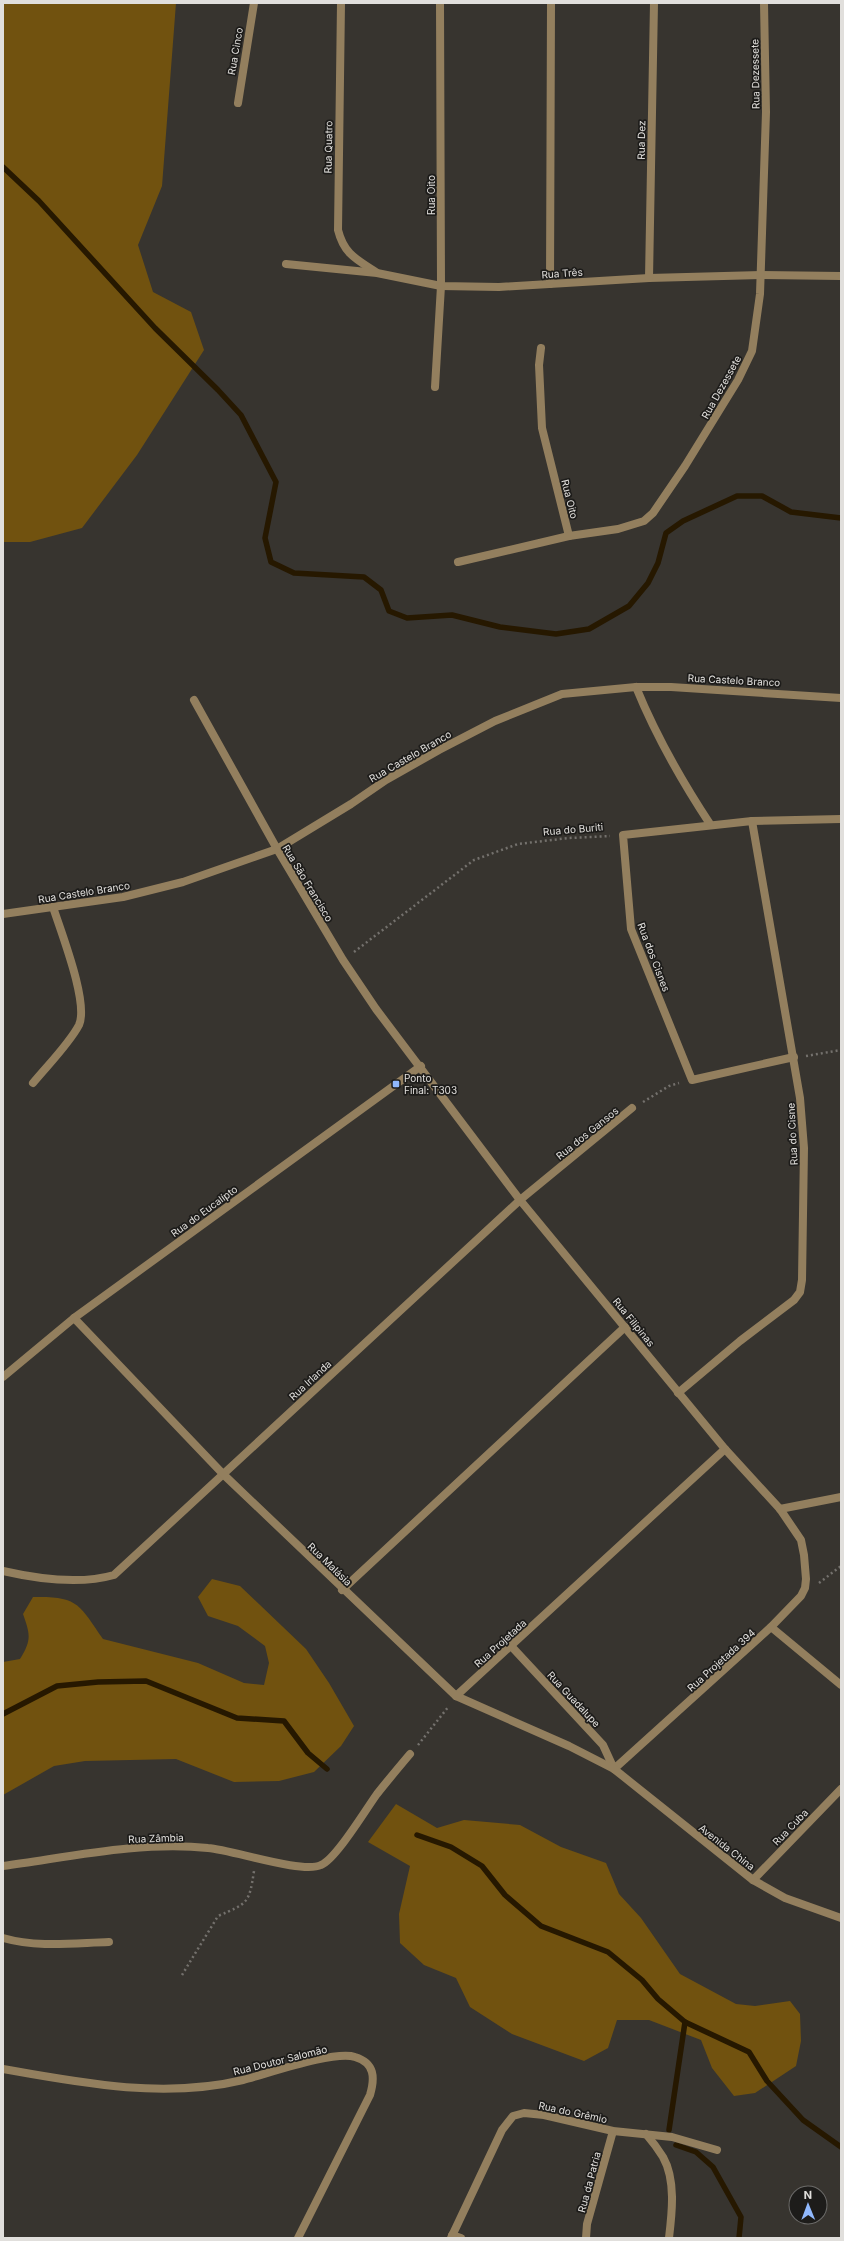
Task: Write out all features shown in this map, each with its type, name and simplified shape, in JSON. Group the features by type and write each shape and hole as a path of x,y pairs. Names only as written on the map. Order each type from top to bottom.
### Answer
{"street":[{"name":"Rua Cinco","path":"238,103 254,3"},
{"name":"Rua Quatro","path":"341,3 338,230 341,242 348,252 377,273"},
{"name":"Rua Oito","path":"435,387 441,286 440,3"},
{"path":"550,284 551,3"},
{"name":"Rua Dez","path":"649,278 654,3"},
{"name":"Rua Dezessete","path":"458,562 569,536 632,526 653,513 716,419 738,380 752,350 758,320 761,275 766,112 764,3"},
{"name":"Rua Três","path":"286,264 377,273 441,286 499,287 649,278 761,275 841,276"},
{"name":"Rua Oito","path":"541,348 539,365 542,428 569,536"},
{"path":"636,687 651,724 669,758 710,824"},
{"name":"Rua Castelo Branco","path":"3,914 123,897 182,882 276,849 351,804 386,780 439,750 514,712 562,694 636,687 687,688 841,698"},
{"name":"Rua São Francisco","path":"194,700 276,849 343,960 376,1009 421,1066"},
{"path":"623,835 710,824 752,821 841,819"},
{"name":"Rua do Cisne","path":"678,1393 740,1341 782,1310 800,1292 802,1280 804,1148 800,1098 752,821"},
{"name":"Rua dos Cisnes","path":"623,835 631,929 692,1080 794,1058"},
{"path":"34,1083 75,1032 82,1017 79,994 53,907"},
{"name":"Rua Filipinas","path":"421,1066 520,1200 725,1449 780,1508 793,1525 801,1540 804,1555 806,1579 805,1588 801,1596"},
{"name":"Rua do Eucalípto","path":"3,1378 74,1318 421,1066"},
{"name":"Rua dos Gansos","path":"520,1200 632,1108"},
{"name":"Rua Irlanda","path":"3,1571 69,1581 98,1580 114,1575 520,1200"},
{"name":"Rua Malásia","path":"74,1318 223,1474 342,1590 456,1696 569,1746 614,1769"},
{"path":"342,1590 625,1327"},
{"name":"Rua Projetada","path":"456,1696 512,1647 725,1449"},
{"path":"780,1508 841,1497"},
{"name":"Rua Projetada 394","path":"614,1769 771,1627 801,1596"},
{"path":"771,1627 841,1685"},
{"name":"Rua Guadalupe","path":"512,1647 603,1745 614,1769"},
{"name":"Rua Zâmbia","path":"3,1866 128,1848 178,1846 210,1848 256,1859 310,1867 321,1865 330,1859 377,1794 410,1754"},
{"name":"Avenida China","path":"614,1769 753,1880 785,1898 841,1918"},
{"name":"Rua Cuba","path":"753,1880 841,1789"},
{"path":"3,1938 19,1943 39,1944 110,1942"},
{"name":"Rua Doutor Salomão","path":"3,2069 98,2084 151,2088 194,2088 230,2083 338,2056 354,2056 363,2060 373,2072 370,2095 298,2238"},
{"name":"Rua do Grêmio","path":"452,2237 502,2130 513,2116 524,2113 544,2115 613,2131 672,2137 717,2150"},
{"name":"Rua da Patria","path":"586,2238 588,2224 613,2131"},
{"path":"646,2134 663,2158 668,2170 671,2203 669,2238"},
{"path":"452,2237 461,2238"}],"path":[{"name":"Rua do Buriti","path":"343,960 474,860 518,844 569,838 623,835"},
{"path":"794,1058 841,1050"},
{"name":"Rua dos Gansos","path":"632,1108 669,1086"},
{"path":"801,1596 841,1566"},
{"path":"410,1754 456,1696"},
{"path":"182,1975 218,1916 238,1909 246,1900 251,1889 256,1859"}],"shaded area":[{"path":"3,3 176,3 162,186 138,245 153,292 191,312 204,350 137,455 82,528 30,542 3,542"},
{"path":"212,1579 240,1586 306,1649 329,1683 354,1726 341,1746 314,1772 279,1781 234,1782 176,1759 85,1761 54,1766 3,1795 3,1662 20,1659 27,1647 29,1637 23,1614 33,1597 60,1598 76,1604 103,1639 198,1663 244,1683 264,1685 269,1663 265,1646 238,1626 208,1616 198,1597"},
{"path":"396,1804 437,1828 464,1820 520,1825 561,1847 606,1863 619,1894 641,1918 680,1974 736,2004 755,2006 790,2001 800,2014 801,2041 796,2066 755,2093 734,2096 712,2068 701,2040 649,2020 617,2020 608,2048 584,2061 512,2034 470,2007 456,1978 424,1965 400,1943 399,1914 410,1866 368,1842"}],"waterway":[{"path":"3,167 39,201 155,328 218,390 241,415 276,482 265,538 271,562 294,573 364,577 381,590 389,611 407,618 452,615 500,627 556,634 589,629 629,606 648,583 658,563 666,533 683,521 737,496 762,496 791,512 841,518"},
{"path":"3,1714 57,1686 98,1682 146,1681 237,1718 284,1721 308,1753 327,1769"},
{"path":"417,1835 451,1847 482,1866 505,1895 541,1926 608,1952 642,1980 658,1999 685,2022 749,2052 767,2081 803,2120 841,2147"},
{"path":"669,2130 685,2022"},
{"path":"676,2145 696,2152 713,2167 741,2217 739,2238"}],"place":[{"name":"Ponto Final: T303","path":"396,1084"}]}
